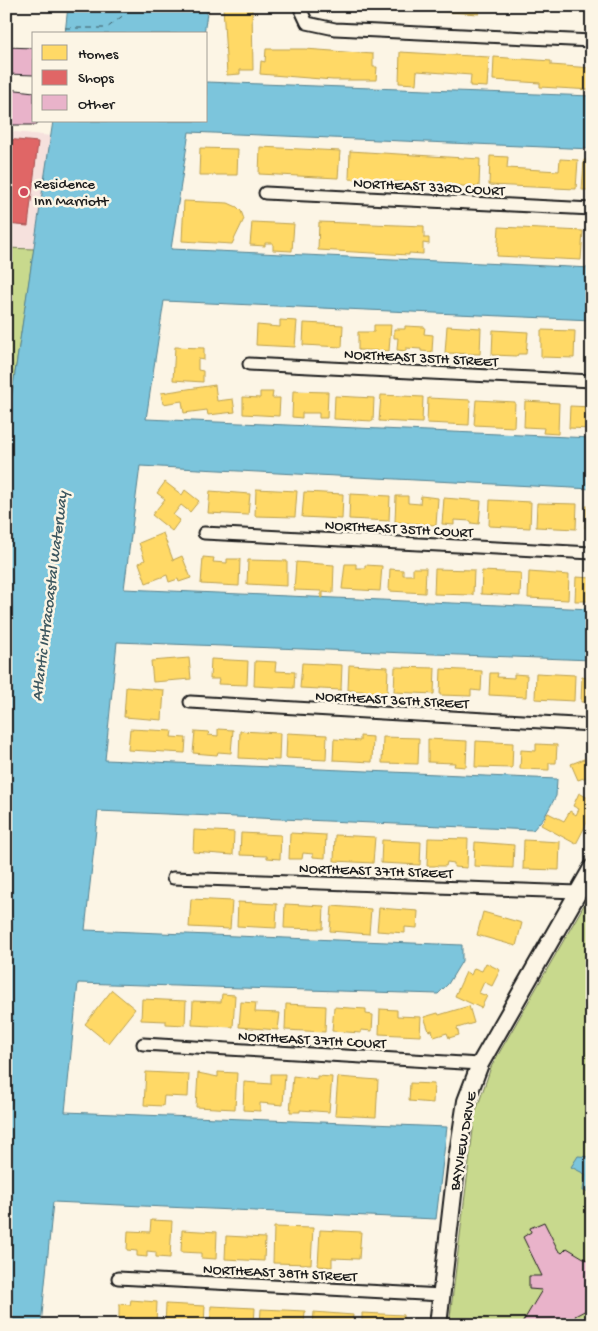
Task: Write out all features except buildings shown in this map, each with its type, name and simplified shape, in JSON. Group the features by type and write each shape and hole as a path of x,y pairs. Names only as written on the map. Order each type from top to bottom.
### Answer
{"street":[{"path":"299,6 307,22 334,29 592,41"},
{"name":"NORTHEAST 33RD COURT","path":"264,193 592,209"},
{"name":"NORTHEAST 35TH STREET","path":"249,364 592,380"},
{"name":"NORTHEAST 35TH COURT","path":"204,533 592,553"},
{"name":"NORTHEAST 36TH STREET","path":"190,702 592,725"},
{"name":"BAYVIEW DRIVE","path":"438,1325 457,1160 466,1101 480,1064 592,868"},
{"name":"NORTHEAST 37TH STREET","path":"173,878 578,892"},
{"name":"NORTHEAST 37TH COURT","path":"143,1044 480,1064"},
{"name":"NORTHEAST 38TH STREET","path":"118,1278 442,1295"}],"shaded area":[{"name":"Residence Inn Marriott","path":"6,131 51,136 34,249 6,248"}],"green space":[{"path":"6,248 34,249 6,432"},
{"path":"592,891 592,1325 449,1325 475,1114 491,1067"}],"water":[{"path":"68,6 208,6 204,32 65,32"},
{"name":"Atlantic Intracoastal Waterway","path":"208,82 592,96 592,149 189,132 171,249 592,268 592,320 164,301 146,419 592,438 592,489 140,466 124,589 592,609 592,660 117,642 105,760 557,779 556,796 545,816 533,830 98,811 85,930 462,945 462,961 448,984 438,994 78,983 65,1112 447,1127 436,1219 53,1202 41,1325 6,1325 6,432 53,122 208,122"},
{"path":"578,1156 592,1157 592,1192 583,1191 585,1174 571,1167"}],"ferry route":[{"path":"65,28 107,28 125,14 126,6"}],"place":[{"name":"Residence Inn Marriott","path":"24,192"}]}
